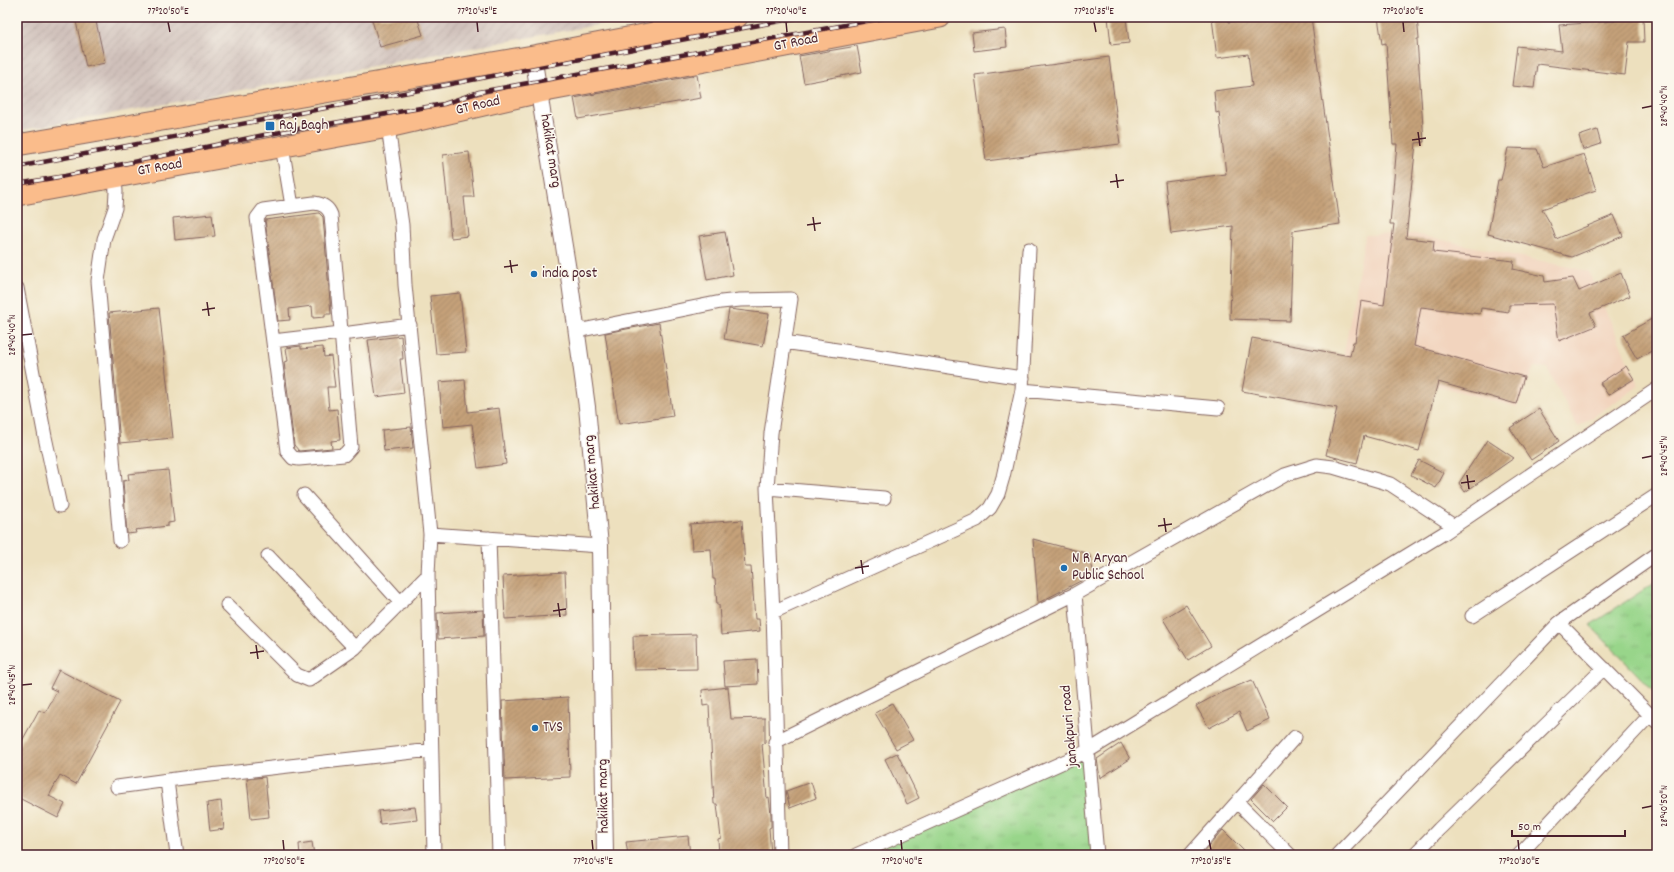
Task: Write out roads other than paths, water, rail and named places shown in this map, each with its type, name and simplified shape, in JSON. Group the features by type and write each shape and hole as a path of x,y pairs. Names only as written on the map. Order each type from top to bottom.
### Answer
{"highway":[{"path":"17,145 533,56 737,17"},
{"name":"GT Road","path":"17,195 388,126 852,24 940,17"}],"street":[{"name":"hakikat marg","path":"533,56 540,92 577,331 587,406 600,546 605,855"},
{"path":"388,126 402,225 405,285 430,534 428,575 434,855"},
{"path":"282,146 292,206"},
{"path":"115,176 115,208 104,239 98,281 120,541"},
{"path":"322,204 329,209 331,215 345,333 351,447 344,455 299,459 293,458 287,451 257,218 258,214 263,210 292,206 322,204"},
{"path":"773,612 942,534 977,520 990,508 998,494 1003,477 1023,384 1029,249"},
{"path":"17,288 45,437 60,506"},
{"path":"577,331 721,302 791,299 770,433 767,488 773,612 775,742 780,855"},
{"path":"273,341 410,325"},
{"path":"784,342 1023,384 1218,408"},
{"path":"856,855 1088,751 1454,526 1657,389"},
{"path":"775,742 1075,594 1285,475 1317,465 1333,467 1390,484 1454,526"},
{"path":"767,488 884,498"},
{"path":"304,495 401,603"},
{"path":"1472,616 1657,495"},
{"path":"430,534 600,546"},
{"path":"489,538 499,855"},
{"path":"1337,855 1559,623 1657,554"},
{"path":"268,556 355,648"},
{"path":"227,605 297,675 309,680 355,648 428,575"},
{"name":"janakpuri road","path":"1075,594 1098,855"},
{"path":"1519,855 1654,718 1559,623"},
{"path":"1414,855 1439,828 1604,668"},
{"path":"1190,855 1294,737"},
{"path":"117,787 431,750"},
{"path":"167,781 177,855"},
{"path":"1237,802 1290,855"}],"railway":[{"path":"17,167 801,17"},
{"path":"17,184 65,176 264,135 444,104 479,92 889,17"}],"place":[{"name":"Raj Bagh","path":"270,126"},
{"name":"india post","path":"534,274"},
{"name":"N R Aryan Public School","path":"1064,568"},
{"name":"TVS","path":"535,728"}]}
